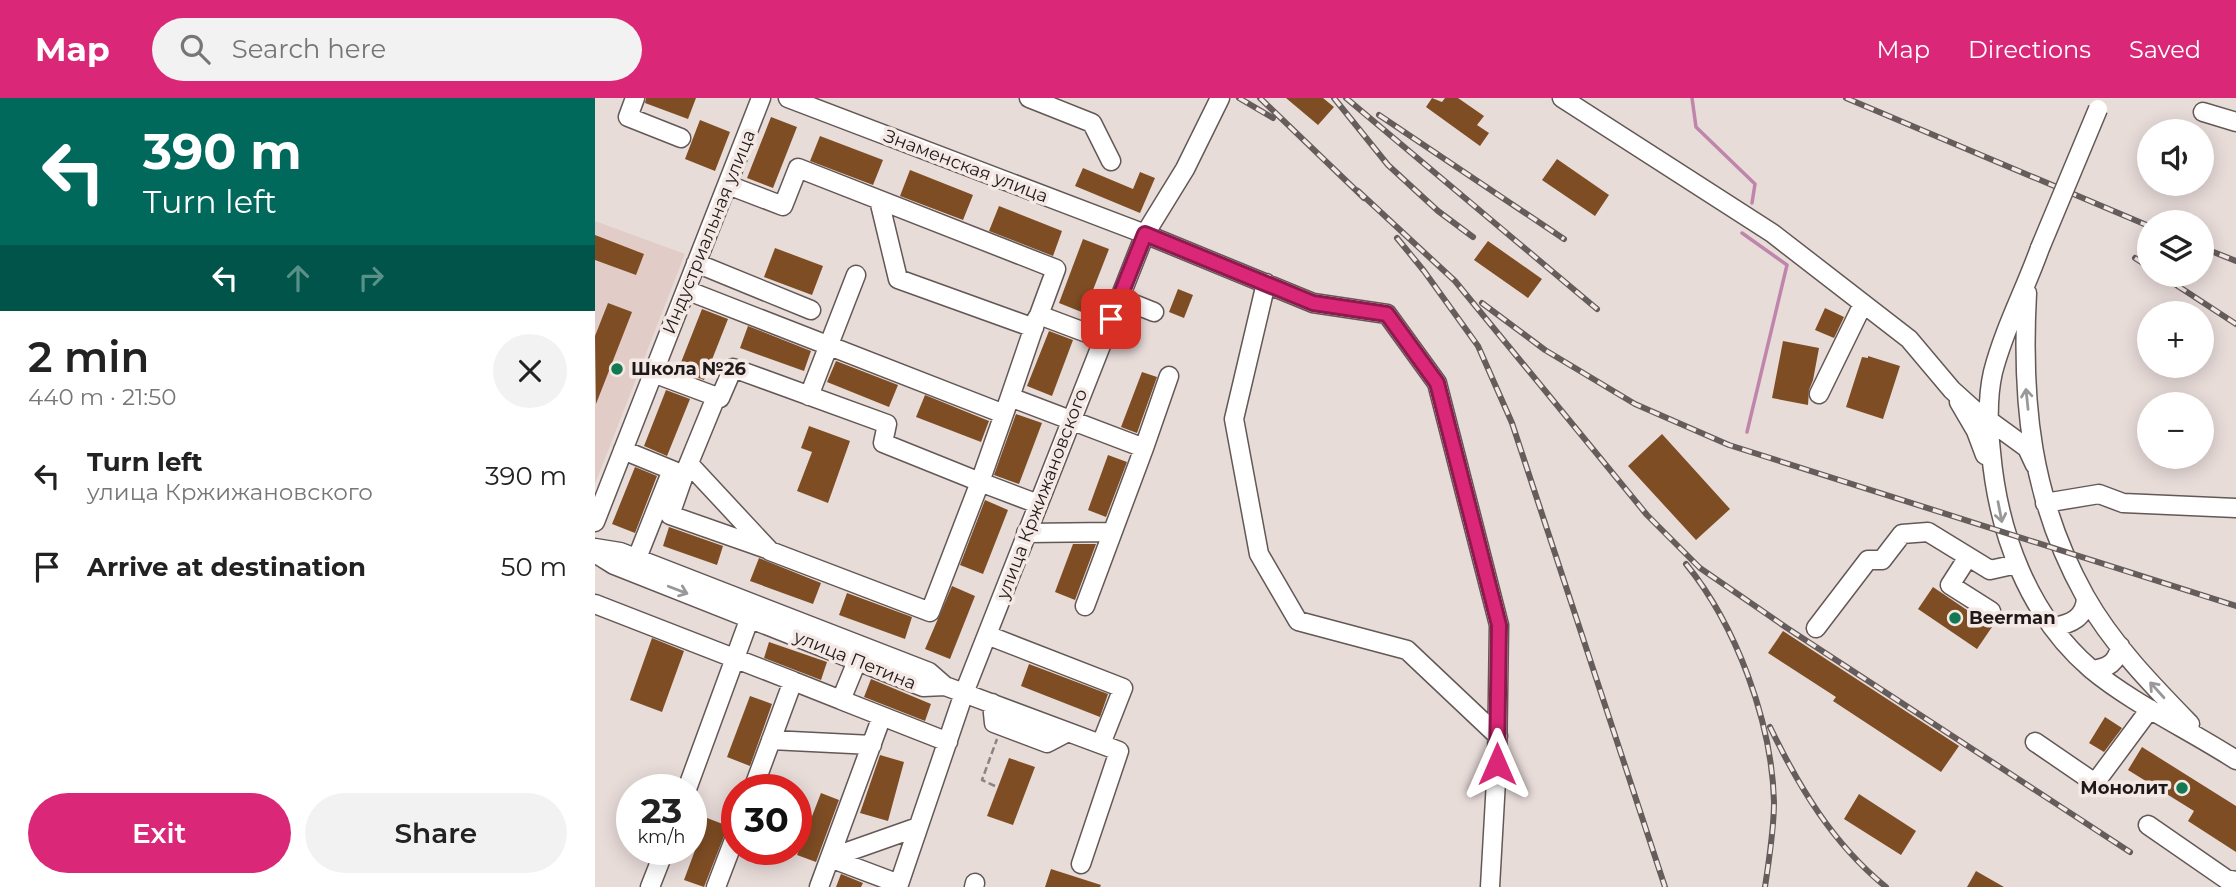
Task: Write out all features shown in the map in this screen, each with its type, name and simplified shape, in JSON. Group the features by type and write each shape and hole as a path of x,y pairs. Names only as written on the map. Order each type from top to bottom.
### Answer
{"street":[{"path":"635,98 628,117 681,138"},
{"name":"Индустриальная улица","path":"595,522 761,98"},
{"name":"Знаменская улица","path":"788,98 1145,234 1313,303 1387,314 1437,383 1499,625 1498,736 1490,887"},
{"path":"1030,98 1092,123 1111,161"},
{"path":"1562,98 1772,233 1909,339 1952,390 1976,431 1993,476"},
{"path":"2101,102 2028,282 2008,323 1993,374 1988,420 1993,476 2004,531 2031,593 2053,627 2092,670 2150,709 2236,760"},
{"name":"улица Кржижановского","path":"898,885 986,635 1145,234 1185,169 1217,106"},
{"path":"2203,112 2236,122"},
{"path":"682,470 670,515 930,612 980,482 1056,269 798,168 783,206 728,185"},
{"path":"879,200 898,279 1103,339"},
{"path":"696,263 811,310"},
{"path":"809,396 856,275"},
{"path":"2028,282 2025,382 2035,465 2045,503 2064,553 2086,598 2120,646 2204,739"},
{"path":"1266,283 1234,419 1259,554 1298,621 1407,650 1498,736"},
{"path":"686,290 829,346 1007,406 1071,420 1143,448"},
{"path":"1119,298 1154,312"},
{"path":"1819,394 1863,304"},
{"path":"653,373 720,398 733,368 887,424 883,443 1038,504"},
{"path":"1085,606 1169,376"},
{"path":"1952,390 2027,449 2035,465"},
{"path":"624,559 682,470 716,397"},
{"path":"623,450 682,470 770,551"},
{"path":"2045,503 2099,494 2123,503 2236,508"},
{"path":"1026,533 1112,531"},
{"path":"1816,628 1868,560 1882,560 1902,534 1928,532 1990,570 2017,564"},
{"name":"улица Петина","path":"595,551 624,559 753,611 857,660 923,687 945,686 1119,751 1081,864"},
{"path":"1968,557 1950,585 1991,611"},
{"path":"2053,627 2079,618 2085,609 2086,598"},
{"path":"595,604 948,741"},
{"path":"693,774 753,611 929,672 945,686"},
{"path":"986,635 1123,688 1101,744"},
{"path":"2092,670 2103,669 2112,664 2118,657 2120,646"},
{"path":"841,700 857,660"},
{"path":"759,774 793,681"},
{"path":"992,704 995,723 1047,744 1068,732"},
{"path":"2035,742 2095,783 2150,709"},
{"path":"818,887 882,716"},
{"path":"771,740 872,745"},
{"path":"2148,825 2226,879 2236,881"},
{"path":"830,858 918,827"},
{"path":"830,858 898,885"},
{"path":"650,887 659,865"},
{"path":"716,887 724,865"}],"path":[{"path":"995,786 982,780 1001,726"}],"shaded area":[{"name":"Школа №26","path":"595,221 685,254 595,484"}],"building":[{"path":"646,98 696,98 688,119 645,103"},
{"path":"1286,98 1323,98 1334,107 1318,125"},
{"path":"1432,98 1442,102 1445,98 1458,98 1484,116 1477,125 1489,133 1480,146 1426,107"},
{"path":"771,117 797,127 773,188 747,178"},
{"path":"700,120 730,132 715,171 685,159"},
{"path":"820,136 883,160 873,185 810,161"},
{"path":"1557,159 1609,195 1595,216 1542,180"},
{"path":"1083,168 1133,189 1140,172 1155,178 1140,213 1075,186"},
{"path":"910,170 973,195 963,220 900,196"},
{"path":"999,206 1062,231 1053,256 989,231"},
{"path":"595,235 644,254 636,275 595,260"},
{"path":"1083,239 1109,249 1084,313 1059,303"},
{"path":"1488,241 1542,279 1528,298 1474,260"},
{"path":"775,248 823,266 812,295 764,277"},
{"path":"1178,289 1193,295 1184,318 1169,312"},
{"path":"608,303 632,312 596,404 595,336"},
{"path":"1825,308 1844,317 1834,338 1815,330"},
{"path":"702,309 728,319 704,380 678,370"},
{"path":"748,326 811,351 804,371 740,348"},
{"path":"1049,331 1073,340 1052,396 1027,386"},
{"path":"1783,341 1819,348 1808,405 1772,398"},
{"path":"1868,356 1900,366 1883,419 1846,407 1862,357"},
{"path":"836,361 898,385 889,407 827,382"},
{"path":"1142,372 1157,377 1137,433 1121,427"},
{"path":"666,390 690,399 667,456 644,446"},
{"path":"925,395 989,421 981,442 916,417"},
{"path":"1016,414 1042,423 1019,484 994,475"},
{"path":"809,426 850,441 828,503 797,491 812,452 801,448"},
{"path":"1662,434 1730,509 1696,540 1628,466"},
{"path":"1108,455 1127,462 1106,517 1088,510"},
{"path":"635,467 657,476 635,533 612,524"},
{"path":"985,500 1008,510 983,574 960,565"},
{"path":"669,527 723,546 717,565 663,546"},
{"path":"1073,544 1096,544 1075,600 1055,592"},
{"path":"759,558 821,583 813,604 750,581"},
{"path":"952,586 975,596 950,659 925,649"},
{"name":"Beerman","path":"1933,587 1992,627 1977,649 1918,609"},
{"path":"847,593 912,617 905,639 839,615"},
{"path":"1783,631 1959,746 1941,772 1833,701 1836,697 1768,653"},
{"path":"652,638 684,651 662,712 630,700"},
{"path":"769,642 827,662 821,680 764,658"},
{"path":"1029,664 1108,694 1100,717 1021,686"},
{"path":"871,679 931,704 925,721 864,697"},
{"path":"750,696 772,704 750,766 727,757"},
{"path":"2105,717 2122,728 2104,752 2089,743"},
{"name":"Монолит","path":"2142,747 2236,806 2236,852 2188,821 2194,811 2128,770"},
{"path":"880,755 904,762 888,821 860,813"},
{"path":"1009,758 1035,767 1013,825 987,816"},
{"path":"821,793 839,800 816,862 812,861 812,816"},
{"path":"1859,794 1916,831 1901,855 1844,819"},
{"path":"707,818 721,823 721,844 704,887 684,880 690,865 707,865"},
{"path":"1051,869 1101,885 1045,887"},
{"path":"1976,871 2004,887 1967,887"},
{"path":"841,874 863,883 861,887 836,887"}],"waterway":[{"path":"1692,98 1696,127 1755,184 1752,203"},
{"path":"1742,233 1787,265 1747,432"}],"railway":[{"path":"1239,98 1273,118"},
{"path":"1260,98 1364,198"},
{"path":"1334,98 1388,165 1438,211 1473,237"},
{"path":"1346,98 1597,309"},
{"path":"1846,98 2137,221"},
{"path":"1379,115 1564,239"},
{"path":"1358,191 1455,281 1647,515 1700,568 1787,628 2130,852"},
{"path":"1397,238 1478,346 1512,423 1665,887"},
{"path":"2214,252 2236,261"},
{"path":"2179,287 2236,324"},
{"path":"1482,303 1545,350 1635,404 1729,445 2236,606"},
{"path":"1686,564 1721,616 1735,645 1748,676 1766,740 1774,802 1765,887"},
{"path":"1770,727 1805,793 1819,813 1850,852 1886,887"}],"place":[{"name":"Школа №26","path":"617,369"},
{"name":"Beerman","path":"1955,618"},
{"name":"Монолит","path":"2182,788"}],"route":[{"path":"1111,319 1145,234 1313,303 1387,314 1437,383 1499,625 1497,764"}]}
